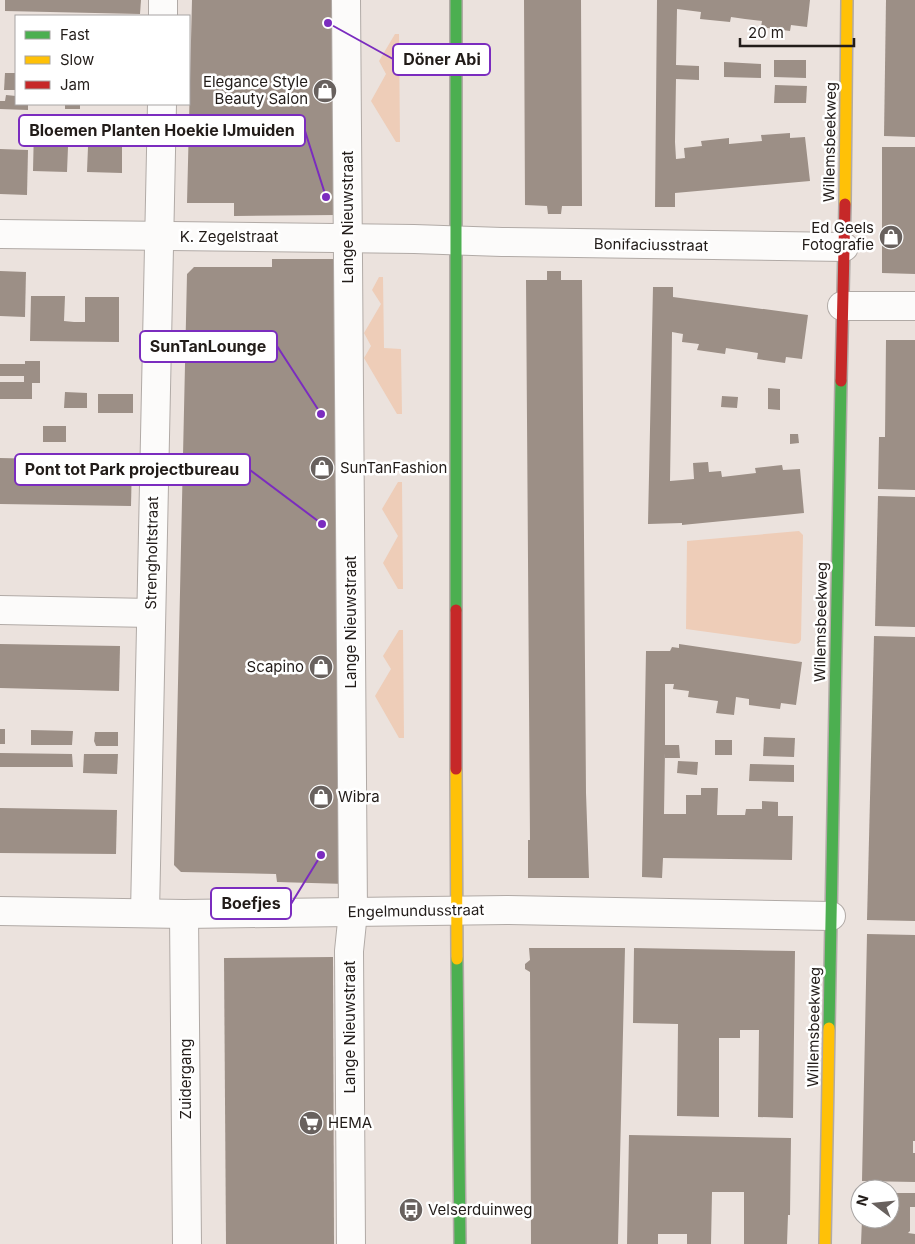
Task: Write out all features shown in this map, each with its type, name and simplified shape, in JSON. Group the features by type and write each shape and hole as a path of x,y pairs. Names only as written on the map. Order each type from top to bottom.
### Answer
{"street":[{"path":"163,15 164,0"},
{"name":"Lange Nieuwstraat","path":"346,0 353,912 349,951 351,1244"},
{"path":"456,0 458,240 456,910 460,1244"},
{"name":"Willemsbeekweg","path":"825,1244 847,0"},
{"name":"Strengholtstraat","path":"145,913 162,105"},
{"name":"K. Zegelstraat","path":"0,234 458,240"},
{"name":"Bonifaciusstraat","path":"458,240 844,247"},
{"path":"842,306 915,306"},
{"path":"0,610 151,614"},
{"name":"Engelmundusstraat","path":"0,911 184,914 456,910 831,916"},
{"name":"Zuidergang","path":"184,914 187,1244"}],"shaded area":[{"path":"395,34 399,34 400,142 396,142 371,101 386,74 379,61"},
{"path":"379,277 383,277 384,348 401,349 402,414 397,414 364,358 371,346 364,333 381,304 372,290"},
{"path":"398,482 402,482 403,589 398,589 383,563 398,536 382,509"},
{"path":"799,531 803,535 801,640 799,643 686,629 687,541"},
{"path":"399,630 403,630 404,738 399,738 375,696 391,669 383,656"}],"building":[{"path":"5,0 141,0 140,14 5,11"},
{"path":"192,0 333,0 335,215 234,216 234,203 187,203"},
{"path":"524,0 581,0 582,206 562,206 561,214 548,214 547,206 525,205"},
{"path":"657,0 810,0 807,27 791,25 790,31 761,27 762,21 731,17 730,22 700,19 701,12 677,9 676,65 699,66 699,80 676,79 675,142 676,159 685,158 684,148 702,146 701,141 729,138 729,144 762,141 761,135 790,133 790,138 805,137 810,181 675,193 675,207 655,207"},
{"path":"886,0 915,0 915,137 884,136"},
{"path":"774,60 806,60 806,78 774,77"},
{"path":"724,62 761,64 761,78 724,77"},
{"path":"5,73 15,73 15,90 4,90"},
{"path":"775,85 807,86 806,103 774,103"},
{"path":"6,95 15,96 15,105 28,105 28,110 0,109 0,101 5,101"},
{"path":"65,105 80,105 80,109 65,109"},
{"path":"34,127 122,128 122,173 87,172 88,147 68,147 67,172 33,171"},
{"path":"882,147 915,147 915,274 882,273"},
{"path":"0,149 28,150 27,195 0,194"},
{"path":"272,259 341,259 346,884 277,882 276,874 181,872 174,865 187,274 194,267 272,267"},
{"path":"0,271 26,272 25,317 0,316"},
{"path":"547,271 561,271 561,280 582,280 586,793 589,878 528,878 528,840 530,840 526,280 547,280"},
{"path":"653,287 673,287 673,297 808,315 802,359 786,357 785,363 757,359 758,353 726,348 725,354 697,350 699,344 682,342 683,334 672,332 670,481 694,479 693,463 708,462 709,472 721,471 722,477 756,473 755,468 782,465 783,470 800,469 804,513 682,525 682,523 648,524"},
{"path":"31,296 65,296 64,321 74,322 85,322 85,297 119,297 119,342 30,341"},
{"path":"886,340 915,340 915,490 878,489 879,437 885,437"},
{"path":"25,361 40,361 40,383 32,383 32,399 0,399 0,382 24,382 24,376 0,376 0,364 25,364"},
{"path":"768,388 780,389 780,410 768,409"},
{"path":"65,392 87,393 87,408 64,408"},
{"path":"98,394 133,394 133,413 98,413"},
{"path":"722,396 738,397 737,408 721,407"},
{"path":"43,426 66,426 66,442 43,442"},
{"path":"790,434 798,434 799,443 790,444"},
{"path":"0,458 132,461 131,506 0,504"},
{"path":"878,496 915,497 915,627 875,626"},
{"path":"874,636 915,637 915,921 867,920"},
{"path":"0,644 120,646 119,691 0,688"},
{"path":"679,644 802,662 796,705 781,703 780,709 749,705 749,699 736,697 734,715 716,713 718,701 688,697 689,691 673,689 674,684 665,684 665,745 679,745 680,758 665,758 665,752 664,814 686,814 686,795 701,795 701,788 718,788 717,815 745,815 746,809 762,809 762,801 778,802 778,816 793,816 792,860 663,858 662,878 642,877 646,651 670,651 672,647 679,648"},
{"path":"0,729 5,729 5,744 0,744"},
{"path":"31,730 73,731 72,745 31,745"},
{"path":"95,732 118,732 118,746 96,746 94,741"},
{"path":"764,737 795,738 794,757 763,756"},
{"path":"715,740 732,740 732,755 715,755"},
{"path":"0,753 72,754 73,767 0,767"},
{"path":"84,754 118,754 117,774 83,773"},
{"path":"678,761 698,762 697,775 677,773"},
{"path":"750,764 794,765 794,782 749,781"},
{"path":"0,808 117,810 116,854 0,853"},
{"path":"867,934 915,935 915,1141 913,1141 913,1153 915,1153 915,1182 900,1182 900,1179 862,1179"},
{"path":"529,948 625,948 618,1244 531,1244 530,972 525,969 525,964 530,960"},
{"path":"634,948 795,951 793,1118 758,1117 759,1030 740,1030 740,1038 719,1038 719,1117 677,1116 678,1024 633,1023"},
{"path":"333,957 334,1244 226,1244 224,958"},
{"path":"629,1135 791,1138 790,1215 788,1215 787,1244 744,1244 744,1192 712,1192 711,1244 687,1244 687,1234 658,1234 658,1244 627,1244"},
{"path":"900,1193 915,1193 915,1207 910,1207 910,1231 908,1233 915,1234 915,1244 861,1244 862,1229 900,1229"}],"traffic: fast":[{"path":"456,0 456,610"},
{"path":"829,1028 841,381"},
{"path":"457,959 460,1244"}],"traffic: slow":[{"path":"845,204 847,0"},
{"path":"456,769 457,959"},
{"path":"825,1244 829,1028"}],"traffic: jam":[{"path":"841,381 845,204"},
{"path":"456,610 456,769"}],"place":[{"name":"Döner Abi","path":"328,23"},
{"name":"Elegance Style Beauty Salon","path":"325,91"},
{"name":"Bloemen Planten Hoekie IJmuiden","path":"326,197"},
{"name":"Ed Geels Fotografie","path":"891,237"},
{"name":"SunTanLounge","path":"321,414"},
{"name":"SunTanFashion","path":"322,468"},
{"name":"Pont tot Park projectbureau","path":"322,524"},
{"name":"Scapino","path":"321,667"},
{"name":"Wibra","path":"321,797"},
{"name":"Boefjes","path":"321,855"},
{"name":"HEMA","path":"311,1123"},
{"name":"Velserduinweg","path":"411,1210"}]}
